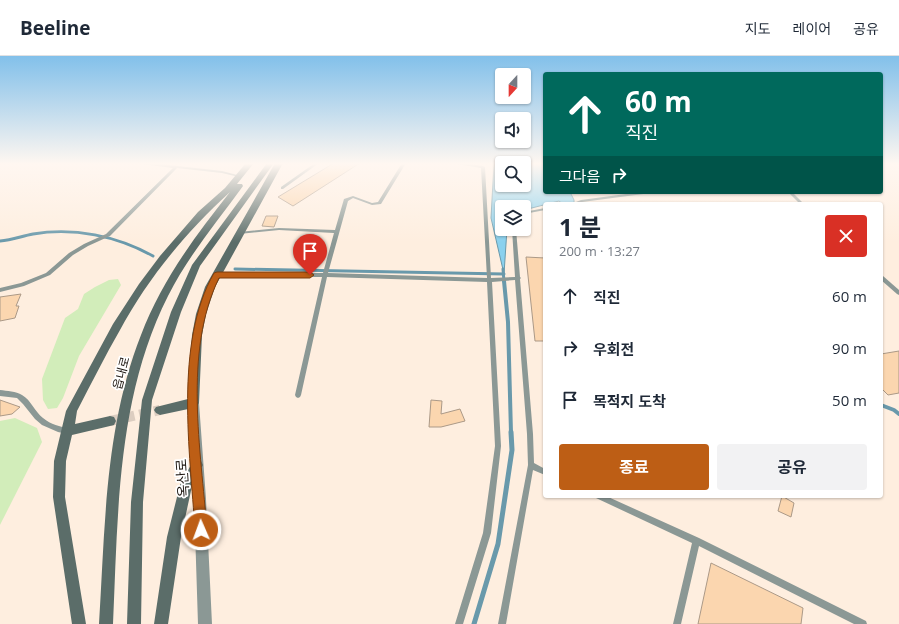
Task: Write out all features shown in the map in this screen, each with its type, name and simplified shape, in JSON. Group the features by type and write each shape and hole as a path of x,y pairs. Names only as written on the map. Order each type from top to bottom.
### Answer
{"street":[{"path":"79,624 64,534 60,497 60,461 72,411 116,327 142,286 163,258 201,214 228,190"},
{"name":"읍내로","path":"106,624 116,461 126,405 136,363 162,297 180,267 237,190"},
{"path":"134,624 137,502 147,400 176,312 196,265 251,190"},
{"path":"160,410 193,403 196,335 201,314 217,275 264,190"},
{"name":"옥산로","path":"193,403 205,624"},
{"path":"67,431 110,421"},
{"path":"161,624 174,537 184,492 186,485 197,465"}],"lane":[{"path":"0,290 22,285 48,274 71,254 108,235 153,190"},
{"path":"298,395 325,275 346,200 353,197 372,204 379,203 387,190"},
{"path":"458,624 487,533 498,446 484,190"},
{"path":"578,202 635,194"},
{"path":"792,194 800,202"},
{"path":"531,212 543,209"},
{"path":"239,233 279,229 337,232"},
{"path":"502,624 531,465 519,278 515,236"},
{"path":"217,275 325,275 489,280 519,278"},
{"path":"883,279 899,293"},
{"path":"0,393 19,396 30,407 35,415 58,430 67,431"},
{"path":"531,465 543,471"},
{"path":"602,498 696,541 863,624"},
{"path":"677,624 696,541"}],"green space":[{"path":"118,279 121,285 79,356 63,398 57,408 48,409 43,400 42,379 65,318 78,309 84,294 109,280"},
{"path":"15,418 37,428 42,442 0,525 0,421"}],"water":[{"path":"493,190 495,190 495,192 531,192 531,190 543,190 543,194 571,194 574,200 574,202 543,202 543,205 531,208 531,200 495,200 495,235 491,218"},
{"path":"495,236 507,236 504,274"}],"building":[{"path":"290,190 319,190 293,206 278,197"},
{"path":"266,216 278,216 274,227 262,226"},
{"path":"526,257 543,258 543,341 535,341"},
{"path":"21,294 16,306 19,306 15,318 0,321 0,297"},
{"path":"899,351 899,393 888,395 883,390 883,354"},
{"path":"0,400 20,407 12,414 0,416"},
{"path":"431,400 442,401 441,414 460,409 465,421 441,427 429,427"},
{"path":"781,498 785,498 794,503 791,517 778,511"},
{"path":"711,563 803,608 801,624 698,624"}],"waterway":[{"path":"0,241 48,232 79,233 110,238 153,256"},
{"path":"235,269 503,274"},
{"path":"503,269 503,274"},
{"path":"503,274 504,282"},
{"path":"504,281 508,322 511,433"},
{"path":"883,406 894,410 899,414"},
{"path":"474,624 498,544 512,450 511,432"}],"tunnel":[{"path":"110,421 160,410"}],"route":[{"path":"201,530 193,403 194,361 196,335 201,314 210,288 217,275 310,275"}]}
